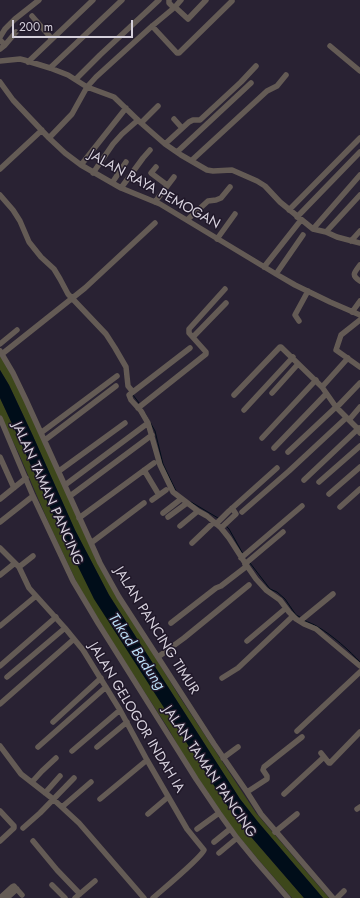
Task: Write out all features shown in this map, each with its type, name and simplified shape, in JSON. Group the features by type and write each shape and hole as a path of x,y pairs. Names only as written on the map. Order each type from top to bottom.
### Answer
{"street":[{"path":"2,47 0,38 5,29 39,0"},
{"path":"28,62 93,0"},
{"path":"50,68 122,0"},
{"path":"76,79 159,0"},
{"path":"169,0 169,3 188,19 206,0"},
{"path":"49,138 72,114 87,87 96,77 174,8 181,0"},
{"path":"152,26 177,53 179,53 232,1"},
{"path":"32,16 52,39"},
{"path":"2,47 16,32"},
{"path":"330,46 360,71"},
{"path":"0,61 20,59 50,68 76,79 87,87 114,97 138,122 165,144 191,161 207,170 232,170 257,181 265,186 299,220 313,229 326,232 337,238 360,243"},
{"path":"165,144 189,122 193,120 200,120 256,66"},
{"path":"191,161 267,91 278,85 286,75"},
{"name":"JALAN RAYA PEMOGAN","path":"0,82 13,100 49,138 65,153 93,173 121,188 155,202 276,274 308,291 360,315"},
{"path":"177,152 251,83"},
{"path":"93,173 113,144 122,134 158,106"},
{"path":"81,165 125,109"},
{"path":"174,119 182,128"},
{"path":"0,170 42,130"},
{"path":"289,210 360,138"},
{"path":"121,188 150,150"},
{"path":"264,267 299,220 360,152"},
{"path":"112,183 126,162"},
{"path":"156,167 151,173 167,185"},
{"path":"313,229 360,175"},
{"path":"155,202 174,176"},
{"path":"187,220 208,201 221,198 230,187"},
{"path":"326,232 360,195"},
{"path":"0,196 20,221 29,242 41,257 54,269 60,278 70,300 106,334 126,367 128,386 132,393"},
{"path":"218,239 235,214"},
{"path":"1,352 70,300 95,279 155,223"},
{"path":"351,240 360,231"},
{"path":"276,274 303,235"},
{"path":"360,265 354,275 360,282"},
{"path":"140,407 206,354 206,352 189,333 189,329 225,289"},
{"path":"299,321 295,315 308,291"},
{"path":"352,312 360,301"},
{"path":"193,337 226,303"},
{"path":"360,320 341,335 336,350 360,367"},
{"path":"0,344 17,330"},
{"path":"234,395 280,347 293,357 298,364 316,380 336,407 359,430 304,480"},
{"path":"190,348 132,393 129,397 140,407 148,423 160,465 171,489 181,499 220,524 263,586 280,600 293,616 316,629 360,666"},
{"name":"JALAN PANCING TIMUR","path":"1,352 14,373 42,432 79,518 118,597 261,814 333,898"},
{"path":"244,410 293,357"},
{"path":"322,387 348,358"},
{"path":"272,392 298,364"},
{"path":"42,432 117,376"},
{"path":"262,438 316,380"},
{"path":"288,452 360,383"},
{"path":"45,440 116,386"},
{"path":"274,448 326,394"},
{"path":"242,512 360,407"},
{"name":"JALAN TAMAN PANCING","path":"0,418 33,496 76,587 196,779 219,813 237,838 288,898"},
{"path":"59,471 125,423"},
{"path":"65,484 148,423"},
{"path":"70,496 152,435"},
{"path":"319,482 360,446"},
{"path":"0,457 14,488"},
{"path":"79,518 154,463"},
{"path":"329,494 360,467"},
{"path":"192,543 220,524 232,508 277,468"},
{"path":"144,470 159,495"},
{"path":"0,499 26,478"},
{"path":"340,507 360,489"},
{"path":"152,500 166,490"},
{"path":"0,522 33,496"},
{"path":"163,513 181,499"},
{"path":"91,543 144,503"},
{"path":"168,517 187,503"},
{"path":"243,556 302,506"},
{"path":"180,526 198,511"},
{"path":"171,623 216,588 221,586 283,532"},
{"name":"JALAN GELOGOR INDAH IA","path":"0,548 17,565 29,588 83,650 127,722 187,829 204,850 153,898"},
{"path":"0,575 33,556"},
{"path":"158,657 249,585"},
{"path":"301,620 333,594"},
{"path":"0,626 36,596"},
{"path":"246,641 286,608"},
{"path":"222,678 238,668 293,616"},
{"path":"0,666 56,618"},
{"path":"7,677 65,628"},
{"path":"0,704 74,639"},
{"path":"297,731 360,672"},
{"path":"59,720 102,679"},
{"path":"53,722 102,679"},
{"path":"38,747 106,688"},
{"path":"72,751 120,710"},
{"path":"98,747 127,722"},
{"path":"284,794 323,755 330,763 360,732"},
{"path":"247,792 267,779 267,776 263,770 264,767 302,737"},
{"path":"0,746 21,774 53,799 79,823 144,898"},
{"path":"223,758 238,747"},
{"path":"32,782 56,758"},
{"path":"100,800 147,760"},
{"path":"45,793 60,776"},
{"path":"23,828 74,778"},
{"path":"62,808 91,782"},
{"path":"148,814 168,797"},
{"path":"0,811 14,826 14,828 0,841"},
{"path":"197,829 219,813"},
{"path":"275,832 297,814"},
{"path":"214,842 230,829"},
{"path":"219,853 237,838"},
{"path":"33,841 57,870 80,894"},
{"path":"75,898 95,881"},
{"path":"52,885 65,898"},
{"path":"0,898 12,887 15,887 22,895"},
{"path":"7,898 17,889"},
{"path":"337,898 344,891"}],"green space":[{"path":"0,356 5,362 30,412 98,564 179,696 256,813 329,898 323,898 240,799 109,595 75,530 33,436 9,385 0,370"},
{"path":"0,398 40,486 153,689 224,801 246,831 304,898 292,898 232,828 188,763 168,728 123,659 79,587 0,415"}],"water":[{"name":"Tukad Badung","path":"0,370 9,385 33,436 75,530 109,595 240,799 323,898 304,898 246,831 224,801 94,599 61,532 0,398"}],"waterway":[{"path":"133,395 139,403"},
{"path":"145,413 155,431 163,464 176,491"},
{"path":"191,502 218,518"},
{"path":"226,526 243,554"},
{"path":"250,563 270,589 277,592 285,599 296,615 300,617"},
{"path":"304,620 329,634 360,662"}]}
